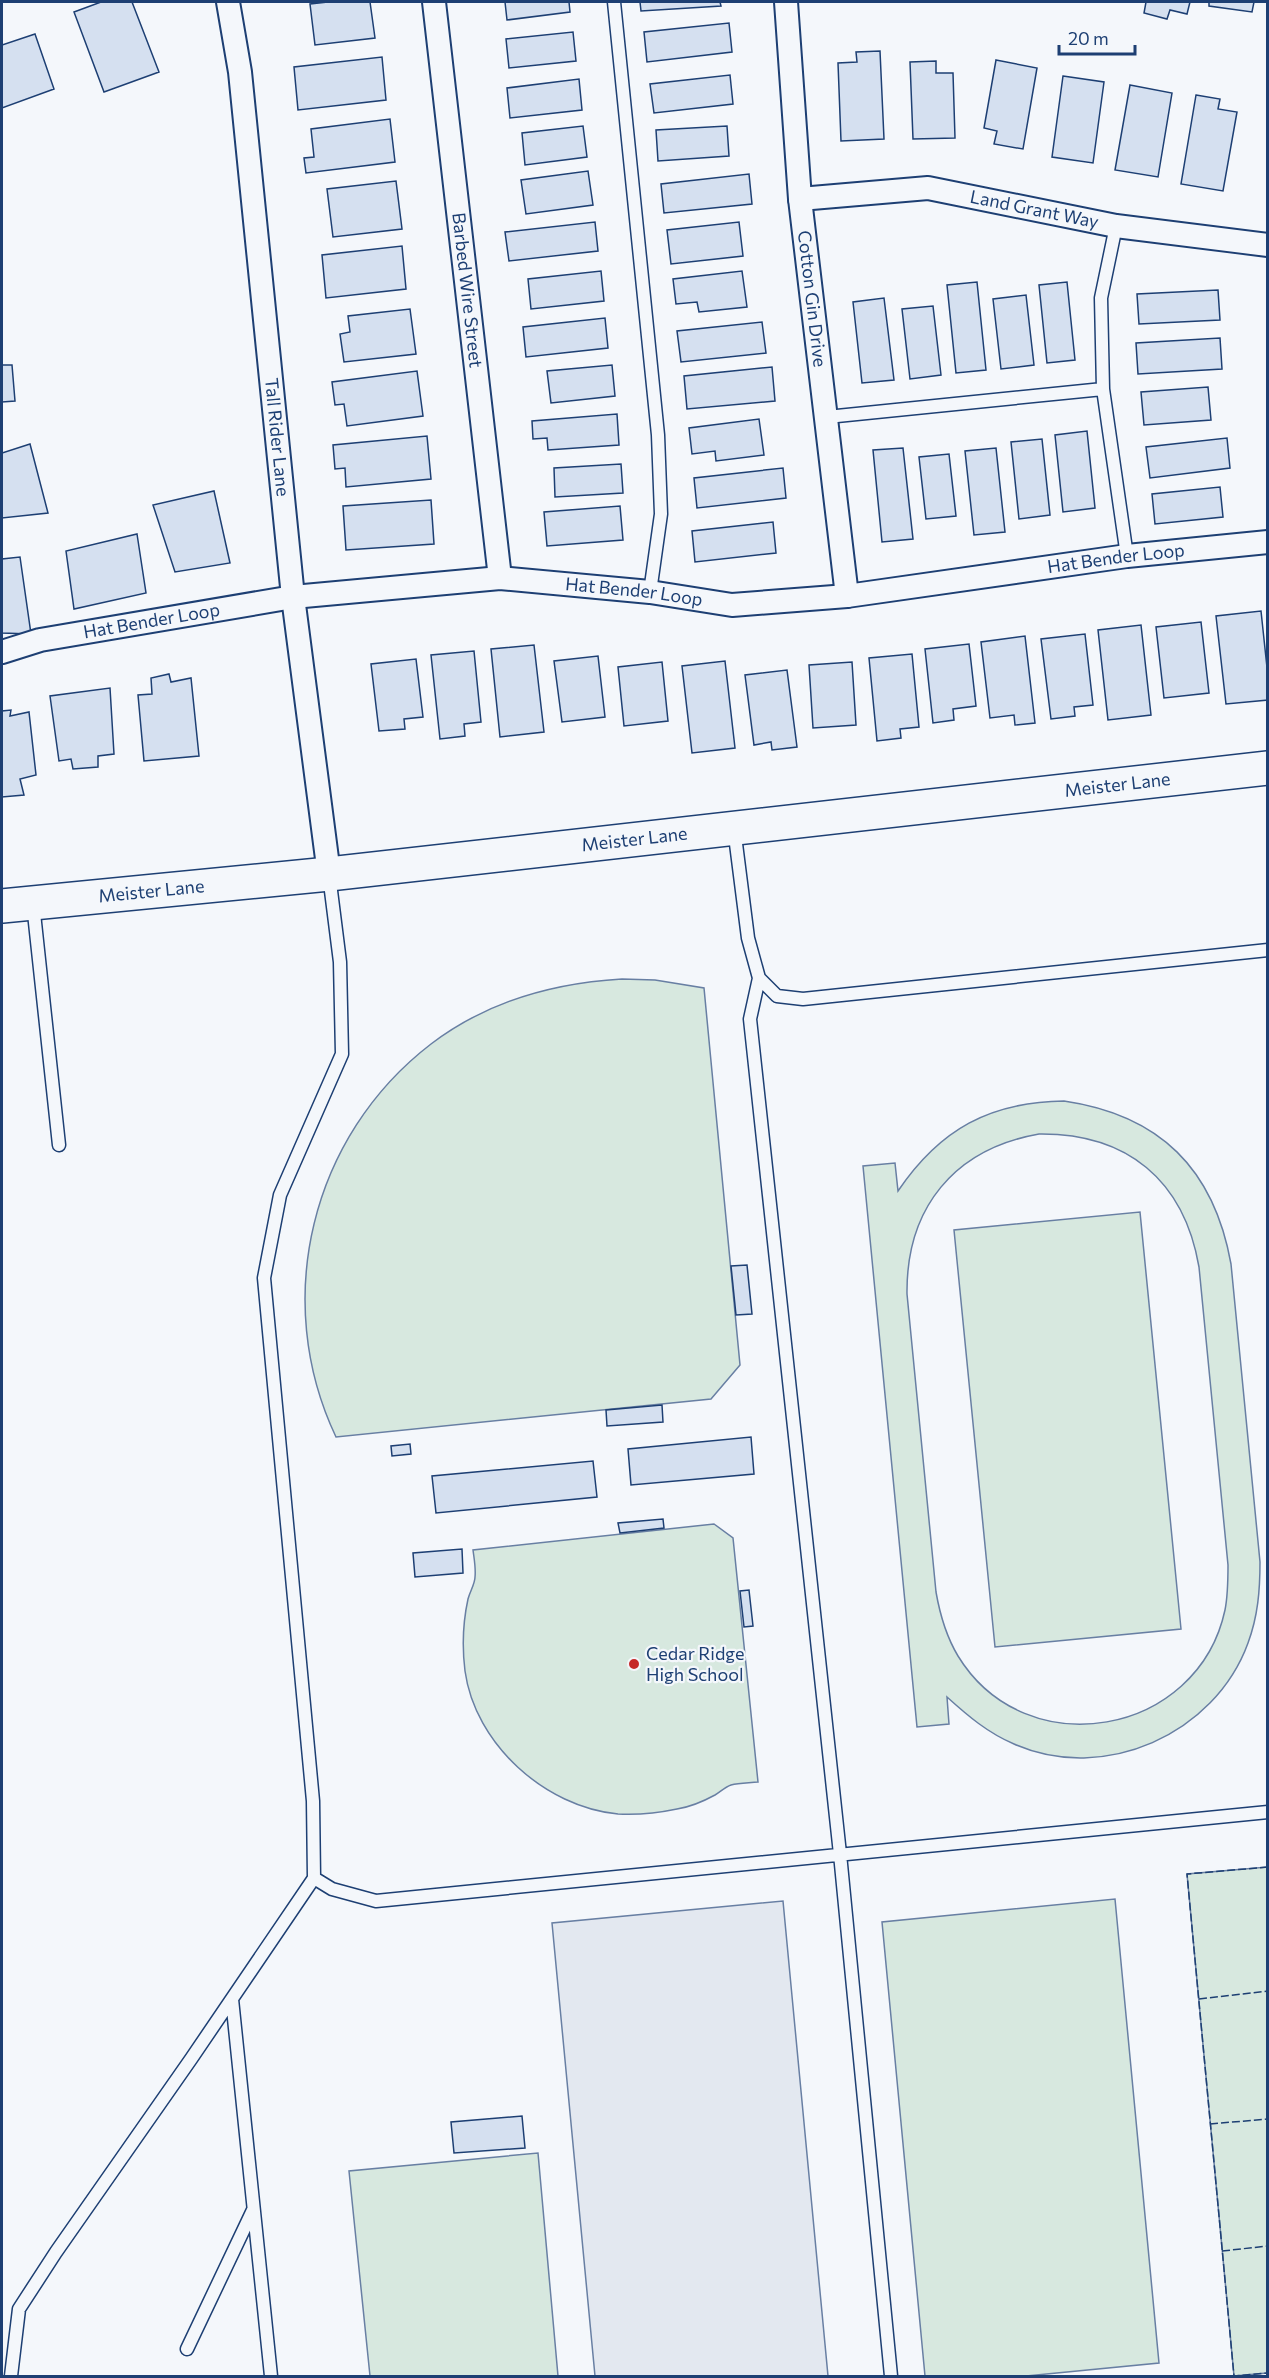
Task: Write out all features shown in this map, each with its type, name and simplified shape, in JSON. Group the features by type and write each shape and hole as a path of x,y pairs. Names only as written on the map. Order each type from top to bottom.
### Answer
{"street":[{"name":"Tall Rider Lane","path":"228,2 240,72 294,597 329,874"},
{"name":"Barbed Wire Street","path":"434,2 500,578"},
{"name":"Cotton Gin Drive","path":"786,2 800,199 847,596"},
{"name":"Land Grant Way","path":"800,199 928,188 1116,226 1268,244"},
{"name":"Hat Bender Loop","path":"2,652 40,640 294,597 500,578 650,592 732,605 847,596 1127,556 1268,542"},
{"name":"Meister Lane","path":"17,904 329,874 1268,768"}],"lane":[{"path":"614,2 658,435 661,514 650,592"},
{"path":"1116,226 1101,298 1103,389 1127,556"},
{"path":"827,417 1103,389"},
{"path":"734,828 748,938 759,978 750,1019 840,1854 891,2376"},
{"path":"11,2376 19,2309 314,1878 313,1801 264,1278 280,1195 342,1054 340,962 329,874"},
{"path":"17,904 59,1145"},
{"path":"759,978 777,996 802,999 1268,950"},
{"path":"314,1878 332,1889 376,1901 1268,1812"},
{"path":"232,1999 271,2376"},
{"path":"187,2349 254,2209"}],"shaded area":[{"path":"622,979 655,980 704,988 740,1365 711,1399 336,1437 316,1385 307,1331 306,1277 314,1224 331,1173 356,1125 390,1082 431,1044 452,1029 522,997 571,985"},
{"path":"1064,1101 1098,1108 1128,1119 1155,1134 1177,1152 1196,1174 1211,1200 1223,1230 1231,1264 1260,1562 1258,1603 1248,1643 1232,1675 1210,1703 1183,1725 1152,1743 1119,1754 1084,1758 1049,1755 1014,1744 979,1724 947,1697 949,1724 917,1727 863,1166 895,1163 898,1191 931,1151 969,1123 1013,1107","holes":["1039,1134 1071,1136 1099,1142 1124,1153 1146,1168 1165,1186 1180,1209 1191,1236 1199,1267 1228,1565 1225,1610 1209,1653 1181,1686 1147,1709 1107,1722 1065,1723 1025,1713 988,1691 958,1656 954,1648 947,1633 936,1592 907,1294 909,1263 915,1235 926,1210 941,1187 982,1153 1009,1142"]},
{"path":"1140,1212 1181,1629 995,1647 954,1230"},
{"path":"714,1524 733,1538 758,1782 731,1785 687,1807 633,1814 591,1809 565,1799 540,1785 518,1767 499,1746 483,1723 471,1698 465,1671 463,1644 466,1608 475,1580 473,1550"},
{"path":"1267,1867 1267,2373 1234,2376 1187,1874"},
{"path":"1115,1899 1159,2363 1026,2376 925,2376 882,1922"},
{"path":"783,1901 828,2376 595,2376 552,1923"},
{"path":"538,2153 558,2376 370,2376 349,2171"}],"building":[{"path":"101,2 132,2 159,72 104,92 74,12"},
{"path":"370,2 375,38 315,45 310,4"},
{"path":"505,2 569,2 570,12 507,20"},
{"path":"640,2 720,2 721,6 641,11"},
{"path":"1146,2 1190,2 1187,14 1170,10 1167,19 1144,13"},
{"path":"1209,2 1254,2 1252,12 1209,6"},
{"path":"729,23 732,52 647,62 644,32"},
{"path":"573,32 576,61 509,68 506,39"},
{"path":"35,34 54,89 2,108 2,45"},
{"path":"880,51 884,139 841,141 838,63 857,62 856,52"},
{"path":"382,57 386,100 298,110 294,67"},
{"path":"996,60 1037,68 1023,149 994,144 997,131 984,128"},
{"path":"936,61 936,73 953,73 955,138 913,139 910,62"},
{"path":"730,75 733,104 654,113 650,84"},
{"path":"1063,76 1104,82 1093,163 1052,157"},
{"path":"579,79 582,110 510,118 507,88"},
{"path":"1130,85 1172,93 1158,177 1115,170"},
{"path":"1196,95 1220,99 1218,109 1237,112 1223,191 1181,184"},
{"path":"390,119 395,162 306,173 304,158 314,157 311,129"},
{"path":"583,126 587,157 525,165 522,133"},
{"path":"727,126 729,156 658,161 656,130"},
{"path":"588,171 593,205 526,214 521,180"},
{"path":"749,174 752,204 664,213 661,184"},
{"path":"396,181 402,229 333,237 327,189"},
{"path":"595,222 598,251 509,261 505,232"},
{"path":"739,222 743,256 671,264 667,230"},
{"path":"402,246 406,289 326,298 322,255"},
{"path":"601,271 604,301 531,309 528,279"},
{"path":"742,271 747,307 699,312 697,302 676,304 673,279"},
{"path":"977,282 986,370 956,373 947,285"},
{"path":"1067,282 1075,360 1047,363 1039,285"},
{"path":"1218,290 1220,320 1139,324 1137,294"},
{"path":"1026,295 1034,365 1001,369 993,299"},
{"path":"884,298 894,380 862,383 853,302"},
{"path":"933,306 941,375 910,379 902,309"},
{"path":"410,309 416,354 344,362 340,334 350,332 348,316"},
{"path":"605,318 608,348 526,357 523,327"},
{"path":"762,322 766,353 681,362 677,331"},
{"path":"1220,338 1222,369 1138,374 1136,343"},
{"path":"2,365 12,365 15,401 2,402"},
{"path":"612,365 615,396 551,403 547,371"},
{"path":"772,367 775,401 687,409 684,376"},
{"path":"417,371 423,416 347,426 344,404 335,405 332,382"},
{"path":"1208,387 1211,420 1144,425 1141,392"},
{"path":"617,414 619,445 548,450 547,438 533,439 532,421"},
{"path":"759,419 764,455 716,461 715,451 692,454 689,428"},
{"path":"1087,431 1095,508 1063,512 1055,435"},
{"path":"427,436 431,479 346,487 345,468 335,469 333,445"},
{"path":"1227,438 1230,468 1150,478 1146,447"},
{"path":"1042,439 1050,515 1019,519 1011,442"},
{"path":"30,444 48,513 2,518 2,453"},
{"path":"903,448 913,539 882,542 873,450"},
{"path":"996,448 1005,532 974,535 965,451"},
{"path":"949,454 956,516 926,519 919,457"},
{"path":"621,464 623,493 555,497 554,468"},
{"path":"783,468 786,498 697,508 694,478"},
{"path":"1220,487 1223,517 1155,524 1152,494"},
{"path":"214,491 230,563 175,572 153,505"},
{"path":"431,500 434,544 346,550 343,506"},
{"path":"620,506 623,540 547,546 544,512"},
{"path":"773,522 776,553 695,562 692,531"},
{"path":"137,534 146,593 74,609 66,551"},
{"path":"20,557 31,634 2,633 2,559"},
{"path":"1261,611 1268,677 1268,700 1226,704 1216,616"},
{"path":"1201,622 1209,693 1164,698 1156,627"},
{"path":"1141,625 1151,715 1108,720 1098,630"},
{"path":"1085,634 1093,705 1074,707 1075,716 1051,719 1041,639"},
{"path":"1025,636 1035,723 1015,725 1014,715 990,718 981,642"},
{"path":"969,644 976,706 953,709 954,720 933,723 925,649"},
{"path":"534,645 544,732 500,737 491,649"},
{"path":"474,651 481,722 464,724 465,736 440,739 431,655"},
{"path":"912,654 919,727 900,729 901,738 877,741 869,658"},
{"path":"598,656 605,717 562,722 554,661"},
{"path":"416,659 423,717 404,719 405,729 379,731 371,664"},
{"path":"725,661 735,748 692,753 682,666"},
{"path":"662,662 668,721 624,726 618,667"},
{"path":"852,662 856,725 813,728 809,665"},
{"path":"787,670 797,747 772,750 771,742 754,745 745,675"},
{"path":"169,674 171,682 191,678 199,756 144,761 138,695 152,694 151,678"},
{"path":"110,688 114,754 98,756 98,767 73,769 71,759 59,761 50,696"},
{"path":"11,710 10,716 29,712 36,775 20,779 24,795 2,797 2,711"},
{"path":"747,1265 752,1314 736,1315 731,1266"},
{"path":"662,1405 663,1422 607,1426 606,1410"},
{"path":"751,1437 754,1474 631,1485 628,1449"},
{"path":"410,1444 411,1454 392,1456 391,1446"},
{"path":"593,1461 597,1497 436,1513 432,1476"},
{"path":"663,1519 664,1528 620,1533 618,1523"},
{"path":"462,1549 463,1573 415,1577 413,1553"},
{"path":"749,1590 753,1626 744,1627 740,1591"},
{"path":"522,2116 525,2148 454,2153 451,2122"}],"fence":[{"path":"1268,1867 1187,1874 1234,2376 1268,2373"},
{"path":"1199,1999 1268,1991"},
{"path":"1210,2124 1268,2119"},
{"path":"1222,2251 1268,2246"}],"place":[{"name":"Cedar Ridge High School","path":"634,1664"}]}
